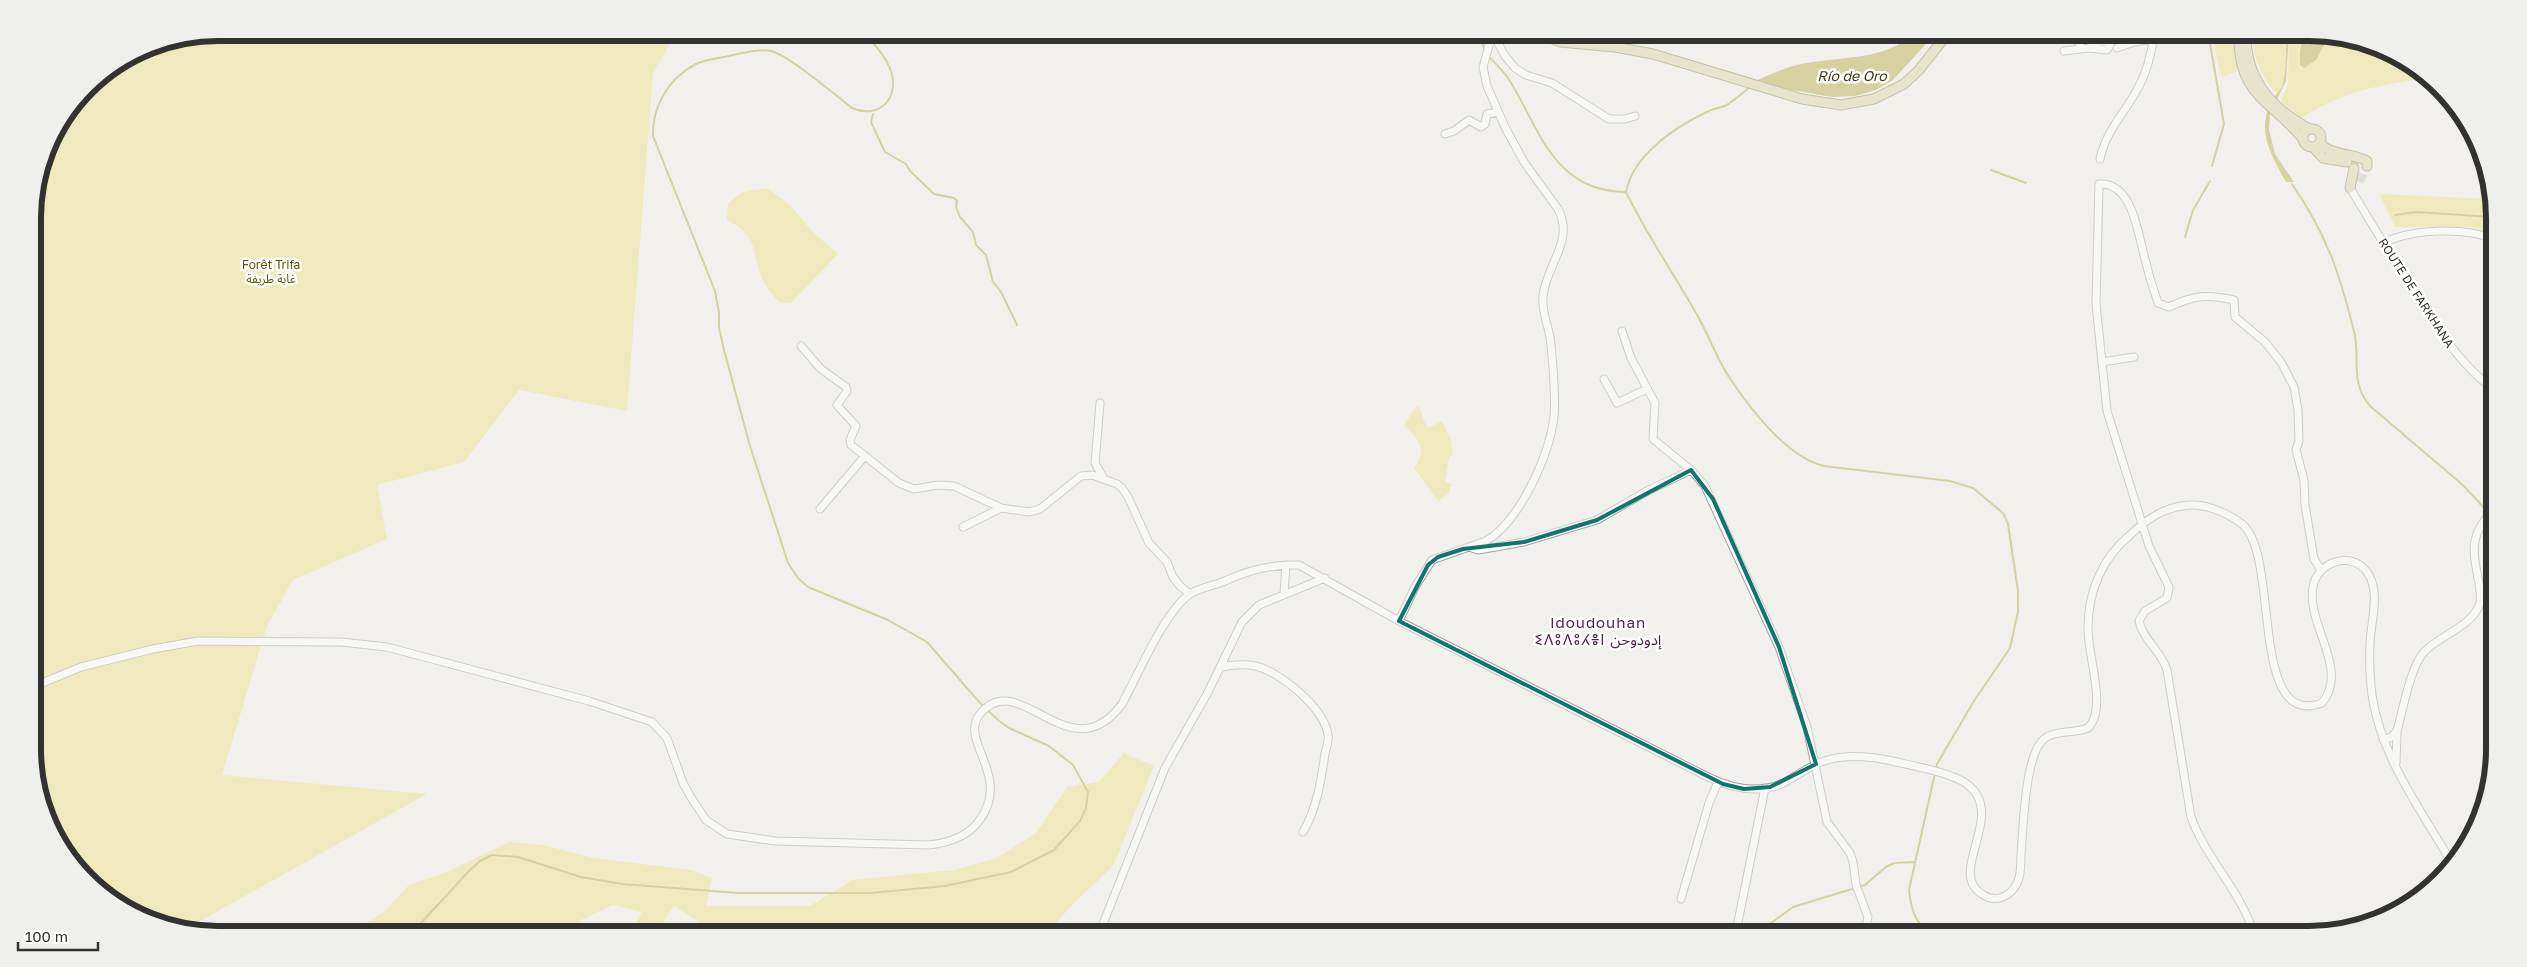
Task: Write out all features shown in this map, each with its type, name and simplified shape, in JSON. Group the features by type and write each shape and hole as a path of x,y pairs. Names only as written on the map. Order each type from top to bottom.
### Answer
{"main road":[{"path":"1558,41 1629,49 1802,99 1823,104 1851,105 1883,96 1911,78 1942,41"},
{"path":"1570,41 1574,43"},
{"path":"2239,41 2242,69 2248,82 2277,110 2307,146 2316,145"},
{"path":"2247,41 2248,62 2264,98"},
{"path":"2277,110 2310,129 2319,132 2316,145 2324,158 2348,161 2366,160 2367,166"},
{"path":"2303,139 2304,134 2310,129"},
{"path":"2348,161 2351,190"},
{"path":"2351,190 2359,182"}],"street":[{"path":"1399,622 1414,587 1432,560 1472,548 1493,537 1520,503 1536,474 1554,417 1551,345 1542,299 1545,286 1562,244 1563,221 1558,209 1524,162 1498,112 1484,76 1484,61 1491,41"},
{"path":"1497,41 1505,56 1515,68 1534,79 1552,83 1603,117 1616,120 1635,116"},
{"path":"2080,41 2085,49"},
{"path":"2064,51 2085,49 2107,50 2110,41"},
{"path":"2117,48 2137,41"},
{"path":"2100,159 2107,134 2137,90 2148,68 2153,41"},
{"path":"1445,134 1454,131 1469,120 1481,127 1485,124 1487,114 1498,112"},
{"path":"2251,926 2241,904 2200,838 2190,817 2165,662 2141,627 2140,621 2145,611 2163,601 2169,593 2166,580 2155,560 2142,524 2107,411 2095,293 2099,184 2110,184 2117,189 2133,211 2158,303 2169,307 2194,296 2218,296 2234,300 2235,316 2266,342 2281,362 2294,387 2299,441 2296,450 2304,480 2305,505 2314,559 2321,570"},
{"name":"ROUTE DE FARKHANA","path":"2351,190 2383,244 2463,364 2486,383"},
{"path":"2383,244 2397,236 2416,233 2472,233 2486,238"},
{"path":"1622,331 1632,358 1655,403 1654,439 1657,444 1672,452 1691,470 1713,499 1779,647 1807,727 1827,822 1850,854 1856,885 1867,910 1866,926"},
{"path":"802,346 821,369 846,387 847,391 837,405 854,423 856,429 850,440 851,445 864,457 908,488 954,486 1001,508 1034,511 1049,504 1081,476 1092,475 1104,479 1122,488 1149,543 1166,562 1173,577 1190,594"},
{"path":"2102,362 2134,357"},
{"path":"1604,379 1617,403 1647,389"},
{"path":"1100,403 1095,463 1104,479"},
{"path":"820,509 864,457"},
{"path":"1472,548 1478,550 1524,542 1598,520 1646,491 1691,470"},
{"path":"41,684 81,667 154,648 198,641 341,642 386,647 589,701 652,722 667,738 683,783 706,820 727,834 775,841 914,846 939,844 964,835 977,823 990,799 991,784 975,732 977,719 987,707 1000,702 1020,704 1060,725 1077,730 1091,728 1108,720 1122,704 1170,616 1190,594 1241,573 1286,564 1299,565 1326,578 1399,622 1718,782 1734,788 1764,788 1780,784 1816,764 1841,757 1873,757 1947,776 1967,785 1974,790 1980,804 1982,818 1970,869 1970,882 1988,897 2004,897 2011,893 2019,880 2027,790 2038,746 2042,740 2055,734 2082,730 2092,723 2095,717 2097,698 2088,626 2099,572 2114,550 2142,524 2157,514 2185,505 2215,509 2229,516 2248,530 2256,548 2261,567 2269,633 2278,682 2283,694 2290,701 2308,707 2322,704 2330,690 2329,662 2312,598 2313,583 2321,570 2333,563 2348,561 2362,567 2372,581 2374,600 2370,648 2371,681 2382,739 2449,857"},
{"path":"962,527 1001,508"},
{"path":"2397,768 2397,731 2418,660 2428,648 2470,616 2479,605 2481,593 2474,557 2474,542 2478,529 2486,517"},
{"path":"1284,594 1286,564"},
{"path":"1102,926 1165,768 1221,667 1237,629 1246,616 1259,604 1326,578"},
{"path":"1221,667 1243,664 1262,667 1291,684 1308,700 1320,718 1328,735 1318,794 1311,819 1303,832"},
{"path":"2382,739 2390,738 2397,731"},
{"path":"1681,899 1709,803 1718,782"},
{"path":"1738,922 1764,788"}],"highlighted area":[{"path":"1691,470 1713,499 1779,647 1816,764 1770,787 1744,789 1723,784 1399,621 1428,565 1438,557 1463,549 1524,542 1597,520"}],"green space":[{"name":"Forêt Trifa غابة طريفة","path":"218,41 671,41 653,73 627,411 519,390 464,462 377,485 387,539 293,580 267,626 222,775 427,794 195,924 172,920 150,912 120,896 93,874 71,847 59,827 47,795 41,749 42,207 47,172 59,140 78,110 93,93 110,78 140,59 172,47"},
{"path":"2213,41 2237,41 2239,71 2221,77"},
{"path":"2253,41 2287,41 2285,77 2278,95 2266,81 2254,51"},
{"path":"2289,41 2332,43 2355,47 2387,59 2419,79 2362,90 2316,109 2302,118 2281,102 2288,85"},
{"path":"767,188 789,204 812,231 838,254 791,303 779,302 769,290 759,271 750,240 745,233 727,220 728,204 737,196 746,192"},
{"path":"2379,194 2484,199 2486,231 2469,227 2395,227"},
{"path":"1419,406 1428,428 1442,421 1451,439 1453,455 1449,457 1445,482 1452,484 1448,494 1438,501 1414,468 1420,455 1420,445 1414,435 1404,426 1414,409"},
{"path":"1124,753 1154,766 1113,866 1053,926 705,926 674,906 660,926 635,926 642,912 613,905 579,921 580,926 360,926 384,912 409,885 445,873 509,842 544,845 593,858 691,870 712,878 706,906 810,906 852,880 954,870 997,858 1036,833 1067,787 1099,782"}],"water":[{"name":"Río de Oro","path":"1929,41 1893,80 1876,90 1855,96 1832,97 1750,83 1797,65 1874,53 1889,49 1902,42"},
{"path":"2286,41 2288,41 2286,81 2270,113 2269,130 2275,154 2294,182 2286,182 2271,153 2265,134 2267,113 2272,99 2282,86 2286,58"},
{"path":"2302,41 2326,42 2316,60 2304,68 2300,65"}],"waterway":[{"path":"418,926 468,872 480,861 492,855 518,857 581,877 622,884 738,893 870,893 945,886 1011,872 1054,850 1080,821 1086,808 1088,792 1073,765 1049,746 1009,728 998,720 980,703 927,642 888,620 808,587 798,578 788,563 750,446 724,350 719,328 719,313 715,291 653,136 653,125 659,104 670,85 686,70 700,62 757,50 771,51 789,60 852,108 862,111 879,109 890,98 893,81 886,61 871,41"},
{"path":"1481,41 1485,51"},
{"path":"2210,41 2224,124 2212,166"},
{"path":"1488,55 1508,77 1541,138 1566,170 1582,182 1602,189 1626,192"},
{"path":"1750,87 1725,106 1695,118 1657,144 1637,166 1626,192 1642,223 1701,321 1726,372 1749,405 1771,431 1784,443 1810,461 1824,466 1950,481 1973,488 2003,513 2008,524 2018,591 2018,612 2010,648 1974,701 1937,764 1909,890 1915,915 1922,926"},
{"path":"873,114 871,122 885,152 906,164 910,171 934,194 954,198 957,201 956,207 960,217 973,232 976,245 986,255 993,282 1001,292 1017,325"},
{"path":"1991,170 2026,183"},
{"path":"2185,237 2193,210 2210,181"},
{"path":"2292,184 2323,237 2337,272 2354,331 2358,379 2364,397 2370,406 2464,486 2486,510"},
{"path":"2395,215 2416,212 2486,217"},
{"path":"1767,926 1793,907 1865,885 1886,867 1894,863 1915,862"}],"tunnel":[{"path":"2359,182 2367,166"}],"district":[{"name":"Idoudouhan ⵉⴷⵓⴷⵓⵃⴻⵏ إدودوحن","path":"1598,632"}]}
